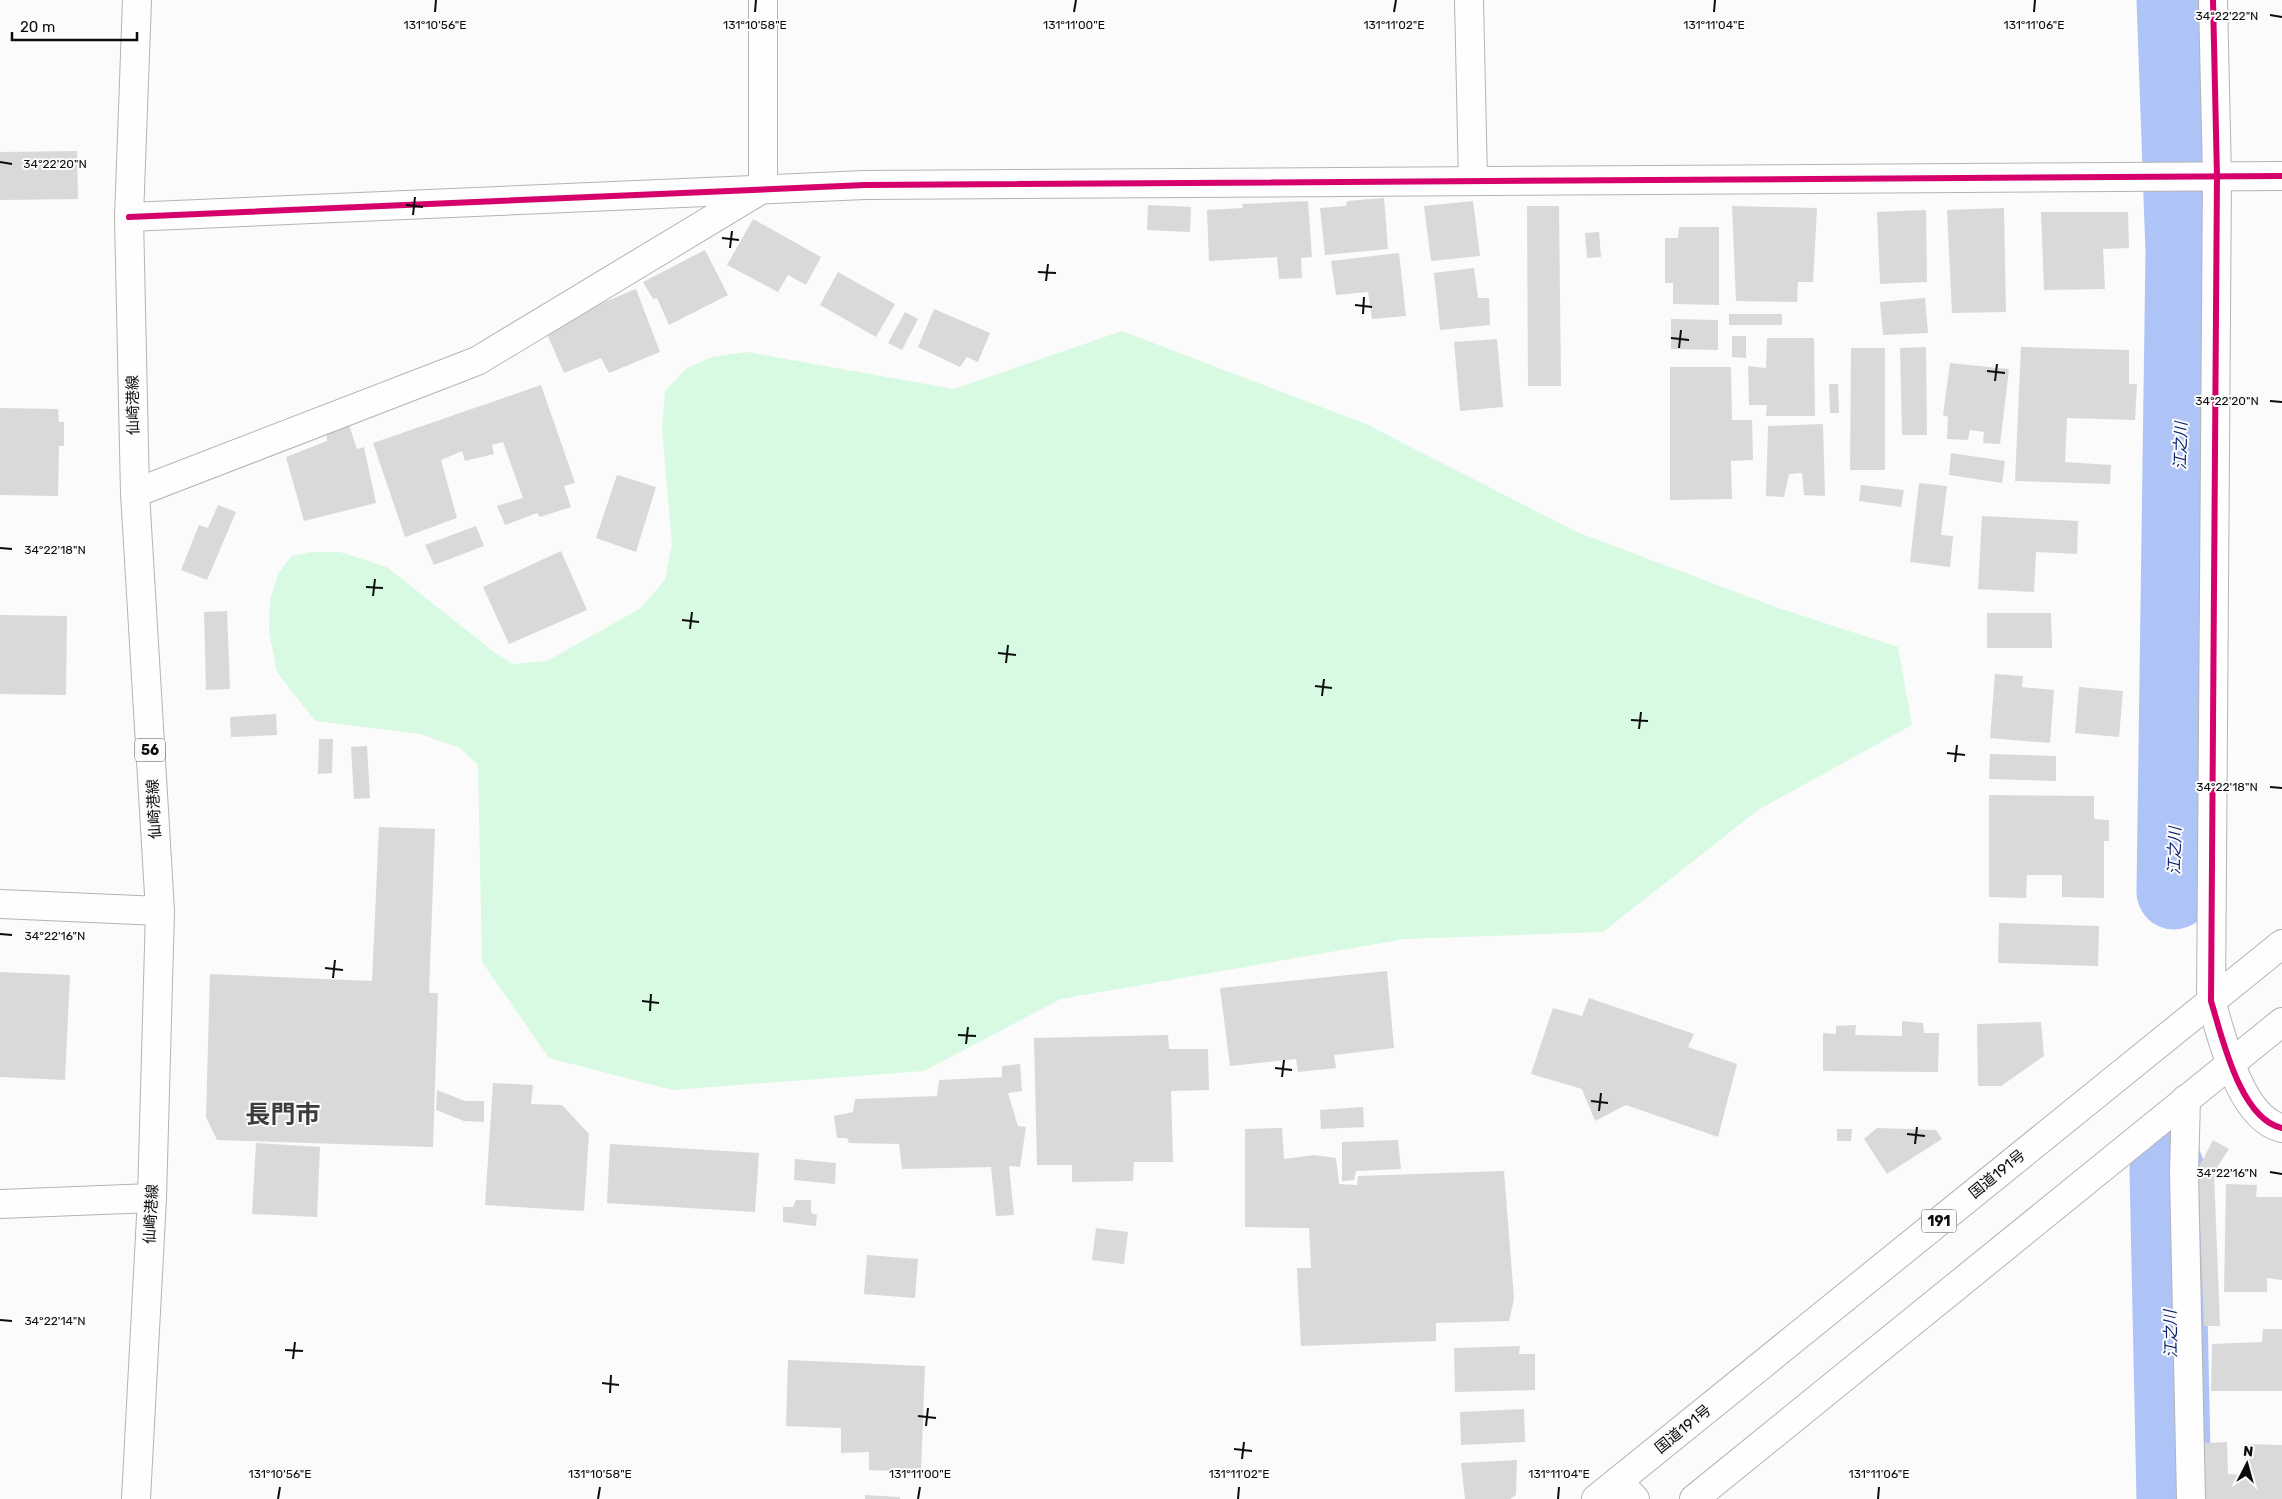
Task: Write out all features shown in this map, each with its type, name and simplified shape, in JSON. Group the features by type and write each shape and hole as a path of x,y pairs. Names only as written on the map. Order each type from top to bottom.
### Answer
{"main road":[{"name":"仙崎港線","path":"136,1499 152,1198 160,910 135,493 129,217 137,0"},
{"path":"763,0 763,189"},
{"path":"1469,0 1473,181"},
{"path":"2213,0 2217,176 2211,1001 2230,1065 2256,1112 2272,1126 2282,1128"},
{"path":"129,217 875,185 2282,176"},
{"path":"135,493 477,361 763,189"},
{"path":"0,904 160,910"},
{"name":"国道191号","path":"1596,1499 1627,1490 2211,1001 2282,944"},
{"path":"1694,1499 2282,1022"},
{"path":"2186,1099 2184,1172 2191,1499"},
{"path":"0,1204 152,1198"}],"green space":[{"path":"1122,331 1366,424 1577,532 1773,606 1898,647 1912,725 1758,810 1603,932 1405,939 1061,999 924,1071 672,1090 549,1058 482,962 478,765 460,748 420,734 315,721 277,672 269,632 270,599 279,572 292,556 313,552 340,552 387,567 494,652 513,664 547,661 641,608 665,580 672,544 662,429 665,391 687,368 712,357 747,352 954,389"}],"building":[{"path":"77,151 78,199 0,200 0,152"},
{"path":"1384,198 1388,249 1325,255 1320,208 1346,206 1347,201"},
{"path":"1308,201 1312,257 1301,258 1302,278 1279,279 1277,257 1209,261 1207,210 1243,208 1242,204"},
{"path":"1473,201 1480,256 1431,261 1424,206"},
{"path":"1148,205 1191,207 1190,232 1147,230"},
{"path":"1527,206 1559,206 1561,386 1528,386"},
{"path":"1732,206 1817,208 1813,282 1798,282 1797,302 1736,301"},
{"path":"2004,208 2006,312 1952,313 1947,210"},
{"path":"1926,210 1927,282 1880,284 1877,212"},
{"path":"2041,212 2128,212 2129,248 2103,249 2105,289 2044,290"},
{"path":"753,219 821,257 806,285 788,275 778,292 727,265"},
{"path":"1679,227 1719,227 1719,305 1673,304 1673,283 1665,283 1665,238 1678,238"},
{"path":"1599,232 1601,257 1587,258 1585,233"},
{"path":"705,250 728,295 669,325 657,298 653,299 643,282"},
{"path":"1399,253 1406,316 1372,319 1368,292 1336,295 1331,261"},
{"path":"1474,268 1478,298 1489,298 1490,325 1440,330 1434,273"},
{"path":"838,272 895,304 876,337 820,305"},
{"path":"636,289 660,352 609,373 601,358 564,373 544,327"},
{"path":"1925,298 1928,333 1883,335 1880,302"},
{"path":"934,309 990,333 978,362 967,357 960,367 918,347"},
{"path":"905,312 918,319 902,350 888,343"},
{"path":"1729,314 1782,314 1782,325 1729,325"},
{"path":"1671,319 1718,320 1718,350 1671,349"},
{"path":"1732,336 1746,336 1746,358 1732,357"},
{"path":"1767,338 1814,338 1815,416 1766,416 1767,405 1749,405 1748,366 1766,368"},
{"path":"1497,339 1503,407 1460,411 1454,342"},
{"path":"1926,347 1927,435 1902,435 1900,348"},
{"path":"2021,347 2129,350 2129,384 2137,384 2135,420 2067,418 2065,462 2111,465 2110,484 2015,481"},
{"path":"1851,348 1885,348 1885,470 1850,470"},
{"path":"1950,363 2009,369 2000,444 1983,443 1984,432 1970,430 1968,440 1947,439 1948,417 1943,415"},
{"path":"1670,367 1731,367 1732,420 1752,420 1753,460 1731,461 1732,499 1670,500"},
{"path":"1829,384 1838,384 1839,413 1830,413"},
{"path":"541,385 575,483 564,486 571,507 540,517 537,513 505,525 497,506 523,498 503,442 492,445 494,454 465,461 462,451 441,460 457,518 405,537 373,443"},
{"path":"0,408 58,409 59,422 64,422 64,446 59,446 58,496 0,495"},
{"path":"1823,424 1825,496 1804,495 1802,473 1789,474 1784,497 1766,496 1768,426"},
{"path":"349,425 357,449 364,447 376,503 304,521 286,457 327,441 326,430"},
{"path":"1951,453 2005,461 2002,483 1949,475"},
{"path":"617,475 656,487 636,552 596,538"},
{"path":"1919,483 1947,486 1941,535 1953,536 1950,567 1910,562"},
{"path":"1861,485 1904,490 1901,507 1859,501"},
{"path":"218,505 236,512 207,580 181,570 199,525 208,528"},
{"path":"1982,516 2078,521 2077,554 2036,552 2034,592 1978,589"},
{"path":"476,526 484,546 434,565 425,545"},
{"path":"561,551 587,610 509,644 483,587"},
{"path":"227,611 230,689 206,690 204,612"},
{"path":"1987,613 2051,613 2052,648 1987,648"},
{"path":"0,615 67,616 66,695 0,694"},
{"path":"1995,674 2023,676 2022,687 2054,690 2050,743 1990,738"},
{"path":"2079,687 2123,691 2119,737 2075,733"},
{"path":"276,714 277,735 231,737 230,717"},
{"path":"319,739 333,739 332,773 318,774"},
{"path":"367,746 370,798 354,799 351,747"},
{"path":"1990,754 2056,756 2056,781 1989,779"},
{"path":"1989,795 2094,796 2094,819 2109,820 2109,841 2104,841 2104,898 2062,897 2062,875 2027,875 2026,898 1989,897"},
{"path":"379,827 435,829 429,993 438,993 433,1147 217,1140 206,1117 210,974 372,981"},
{"path":"1999,923 2099,926 2098,966 1998,963"},
{"path":"1387,971 1394,1048 1334,1055 1336,1068 1298,1072 1296,1059 1230,1066 1220,988"},
{"path":"0,972 70,975 65,1080 0,1077"},
{"path":"1589,998 1694,1034 1688,1047 1737,1064 1718,1137 1626,1105 1595,1121 1582,1089 1531,1074 1553,1008 1582,1016"},
{"path":"1902,1021 1923,1023 1924,1033 1939,1033 1938,1072 1823,1071 1823,1033 1836,1034 1836,1026 1856,1025 1855,1035 1902,1036"},
{"path":"2041,1022 2044,1056 2001,1086 1978,1086 1977,1024"},
{"path":"1168,1035 1169,1049 1208,1049 1209,1090 1171,1091 1173,1162 1134,1162 1133,1181 1072,1182 1072,1165 1037,1165 1034,1038"},
{"path":"1020,1064 1022,1091 1008,1093 1018,1126 1026,1127 1020,1167 1009,1166 1014,1215 996,1216 991,1167 902,1169 899,1144 849,1143 847,1138 837,1138 834,1116 853,1112 855,1099 937,1096 939,1080 1002,1077 1002,1066"},
{"path":"493,1083 533,1085 531,1104 562,1105 589,1134 584,1211 485,1205"},
{"path":"437,1090 465,1101 484,1101 484,1122 464,1121 436,1110"},
{"path":"1363,1107 1364,1127 1321,1129 1320,1110"},
{"path":"1282,1128 1284,1159 1314,1155 1336,1158 1339,1184 1357,1185 1358,1176 1504,1171 1514,1299 1509,1321 1436,1323 1436,1341 1301,1346 1297,1268 1311,1268 1309,1228 1245,1227 1245,1129"},
{"path":"1877,1128 1936,1130 1942,1139 1887,1174 1864,1139"},
{"path":"1837,1129 1852,1129 1851,1141 1837,1141"},
{"path":"1398,1140 1401,1169 1356,1171 1354,1180 1342,1181 1342,1142"},
{"path":"2213,1140 2229,1149 2214,1172 2220,1326 2204,1326 2198,1169"},
{"path":"256,1143 320,1147 317,1217 252,1214"},
{"path":"610,1144 759,1153 755,1212 607,1203"},
{"path":"795,1159 836,1163 835,1184 794,1180"},
{"path":"2226,1184 2257,1185 2256,1197 2282,1197 2282,1280 2267,1278 2267,1292 2224,1292"},
{"path":"796,1200 811,1200 811,1213 817,1215 816,1226 783,1222 783,1207 793,1207"},
{"path":"1096,1228 1128,1232 1124,1264 1092,1260"},
{"path":"867,1255 918,1259 915,1298 864,1294"},
{"path":"2263,1329 2282,1329 2282,1391 2211,1391 2212,1344 2262,1342"},
{"path":"1520,1346 1519,1354 1535,1354 1535,1390 1455,1392 1454,1348"},
{"path":"788,1360 925,1366 921,1472 869,1470 869,1452 841,1453 841,1428 786,1426"},
{"path":"1524,1409 1525,1442 1461,1445 1460,1412"},
{"path":"2227,1442 2228,1474 2245,1475 2245,1444 2282,1445 2282,1499 2204,1499 2205,1443"},
{"path":"1517,1460 1516,1495 1510,1499 1465,1499 1461,1463"},
{"path":"865,1495 900,1497 900,1499 865,1499"}],"waterway":[{"name":"江之川","path":"2174,0 2183,252 2174,892"},
{"name":"江之川","path":"2167,1169 2174,1499"}],"cycle path":[{"path":"2213,0 2217,176 2211,1001 2227,1055 2244,1093 2255,1109 2267,1121 2282,1128"},
{"path":"129,217 865,185 2282,176"}],"district":[{"name":"長門市","path":"283,1114"}]}
